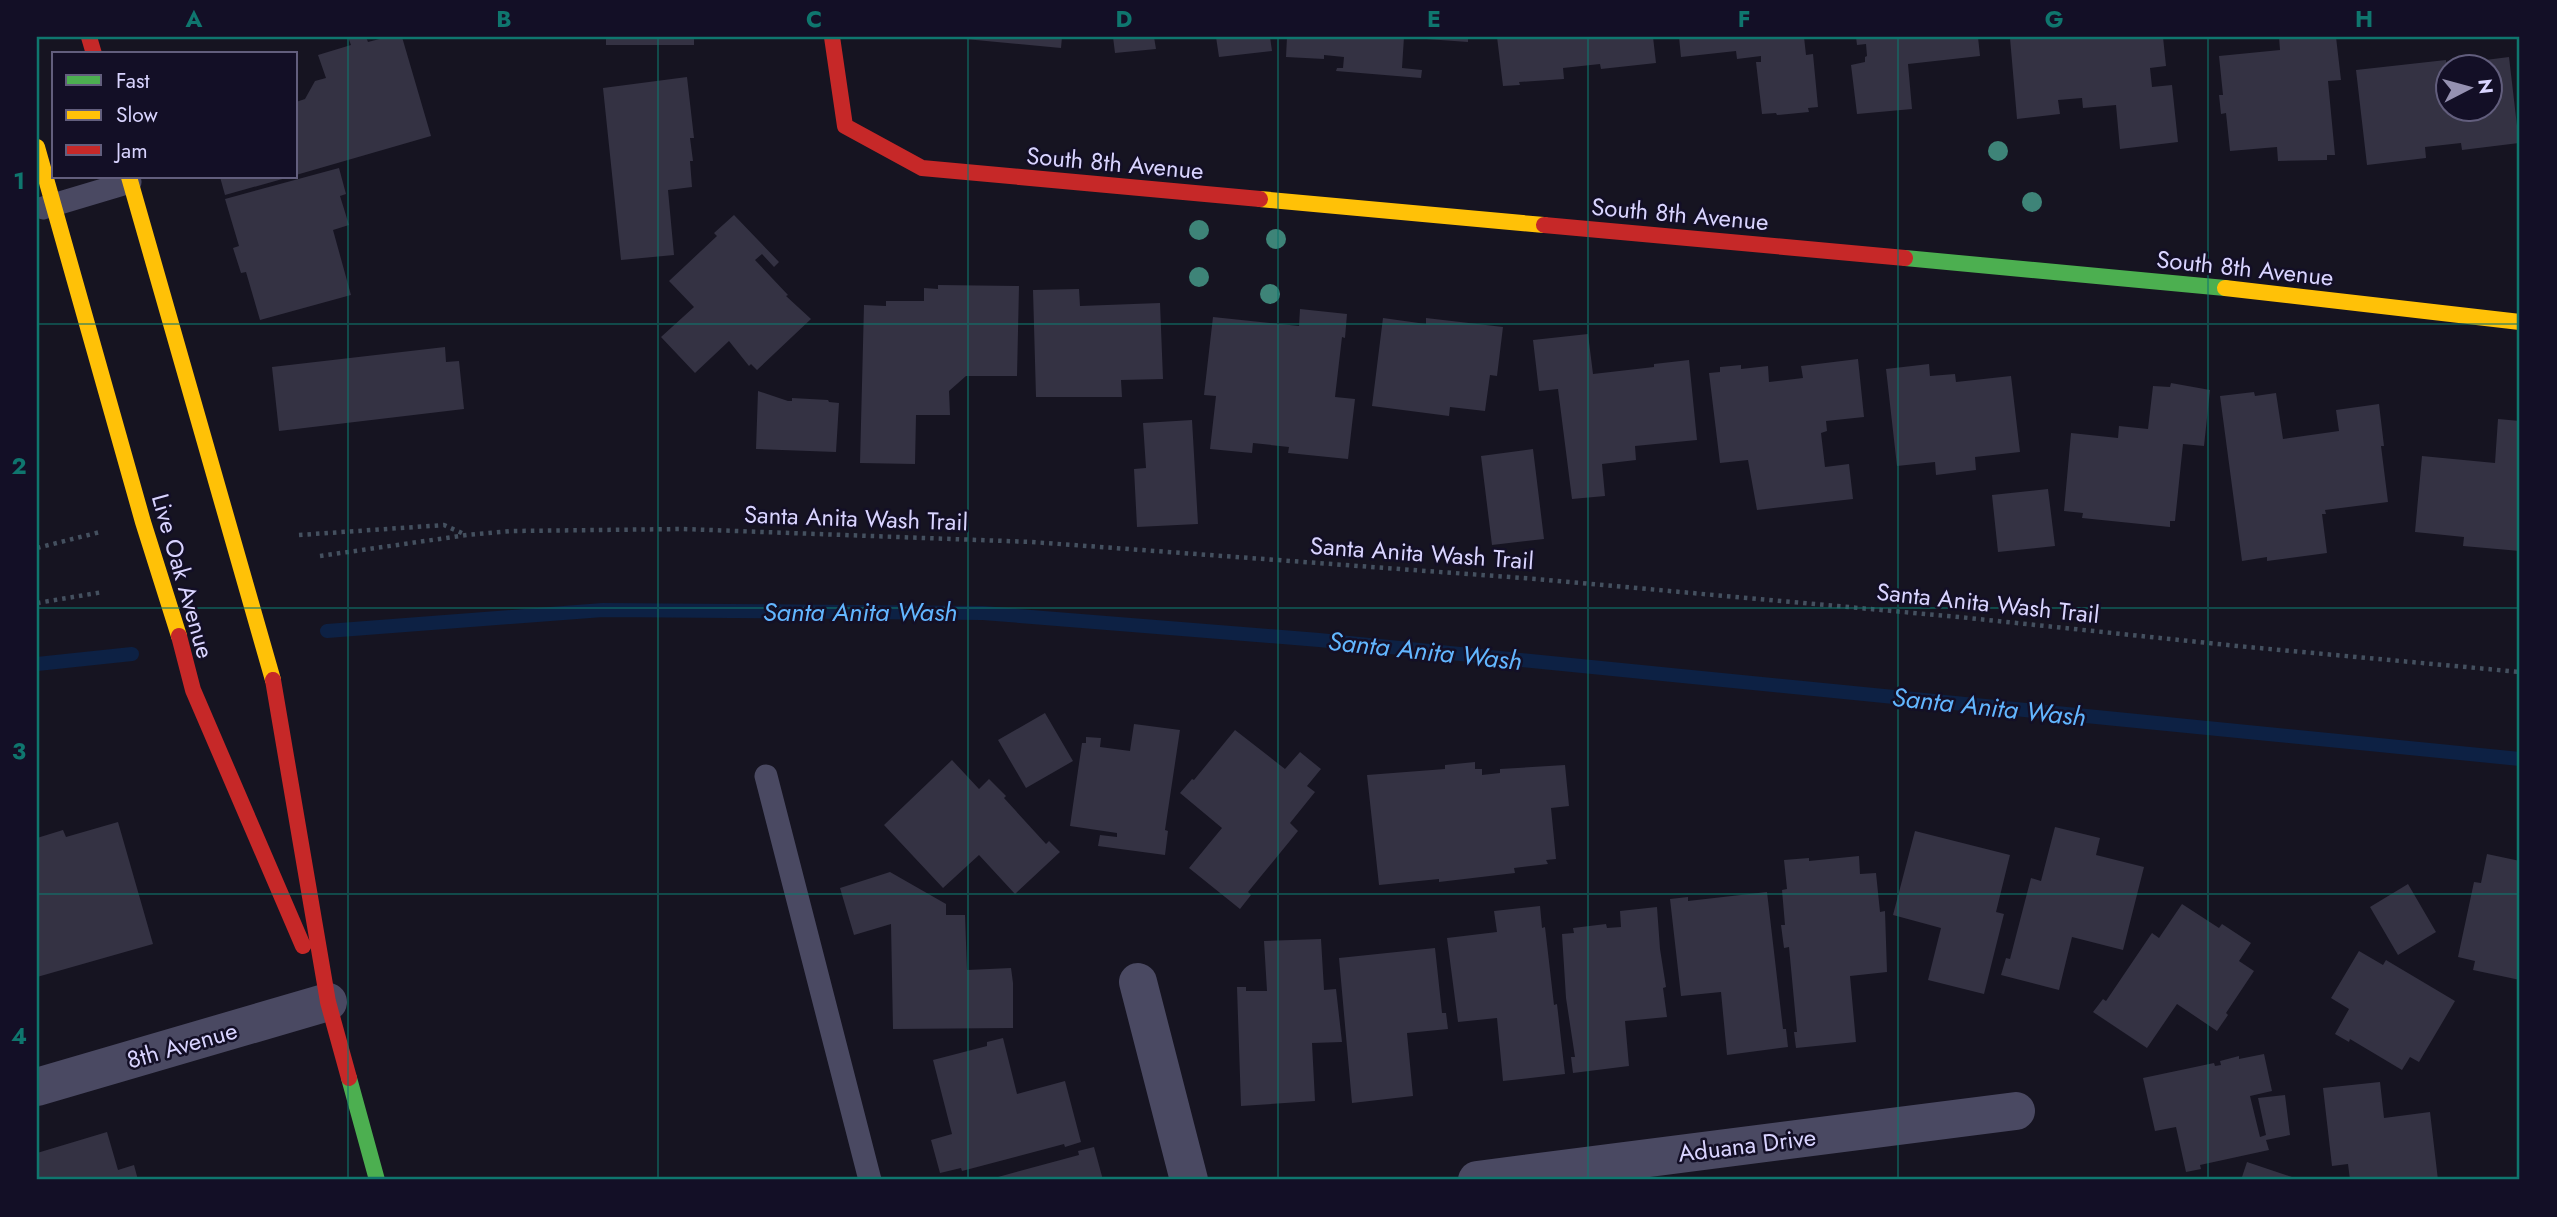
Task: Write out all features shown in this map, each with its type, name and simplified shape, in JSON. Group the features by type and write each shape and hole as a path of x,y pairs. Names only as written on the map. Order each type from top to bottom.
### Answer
{"main road":[{"name":"South 8th Avenue","path":"832,37 845,125 922,168 2212,286 2520,322"},
{"name":"Live Oak Avenue","path":"37,150 45,207 171,606 193,690 328,1002"},
{"name":"Live Oak Avenue","path":"130,179 273,681 328,1002 377,1180"}],"street":[{"path":"1138,982 1189,1180"},
{"name":"8th Avenue","path":"37,1087 328,1002"},
{"name":"Aduana Drive","path":"1477,1180 2016,1111"}],"lane":[{"path":"45,207 130,179"},
{"path":"766,776 870,1180"}],"path":[{"path":"37,548 143,522"},
{"path":"299,536 444,525 467,535"},
{"name":"Santa Anita Wash Trail","path":"320,556 512,531 683,529 1032,542 1536,579 2520,672"},
{"path":"37,603 103,592"}],"building":[{"path":"348,37 366,37 368,42 387,37 402,37 431,136 298,174 298,101 305,99 315,81 326,78 318,55 351,45"},
{"path":"606,37 694,37 694,45 606,45"},
{"path":"959,37 1062,37 1061,48"},
{"path":"1113,37 1154,37 1156,49 1115,53"},
{"path":"1216,37 1270,37 1272,51 1219,57"},
{"path":"1287,37 1404,37 1402,68 1422,70 1421,78 1336,71 1337,68 1343,68 1344,57 1286,57"},
{"path":"1468,37 1468,42 1426,39"},
{"path":"1497,37 1653,37 1656,63 1601,69 1600,64 1563,68 1564,79 1519,82 1520,85 1503,86"},
{"path":"1679,37 1804,37 1806,55 1813,54 1818,107 1808,108 1809,112 1762,114 1756,62 1761,62 1761,56 1737,59 1736,51 1681,57"},
{"path":"1856,37 1978,37 1980,56 1908,64 1912,109 1857,114 1851,65 1865,62 1867,56 1866,44 1857,45"},
{"path":"2163,37 2166,66 2150,68 2152,87 2172,85 2178,142 2120,149 2116,105 2083,108 2082,98 2058,100 2060,114 2017,119 2010,38"},
{"path":"2279,37 2336,37 2341,80 2328,81 2335,155 2327,155 2327,160 2278,161 2277,147 2230,151 2226,113 2221,114 2219,95 2223,95 2219,56 2280,50"},
{"path":"2509,57 2519,143 2462,150 2461,143 2425,147 2426,158 2367,165 2356,70 2434,61 2434,122 2504,122 2504,58"},
{"path":"687,77 694,138 690,138 692,187 668,190 674,255 621,260 603,88"},
{"path":"339,168 346,194 340,196 349,225 333,230 351,295 260,320 246,272 241,273 233,248 239,246 225,199"},
{"path":"220,178 286,178 225,195"},
{"path":"734,215 779,262 774,267 762,254 755,260 788,295 786,296 811,319 757,370 751,364 749,366 729,341 695,373 661,337 694,307 669,281 717,236 714,233"},
{"path":"938,285 1019,286 1017,376 966,376 949,391 950,415 916,415 915,464 860,463 864,305 886,306 886,301 924,301 924,288 938,289"},
{"path":"1079,289 1080,306 1160,303 1163,379 1121,380 1122,397 1036,397 1033,290"},
{"path":"1300,309 1347,314 1335,397 1355,399 1348,459 1288,453 1289,447 1253,443 1252,453 1210,449 1216,396 1204,395 1213,317 1299,326"},
{"path":"1383,318 1426,324 1426,318 1503,327 1497,376 1490,375 1485,411 1450,407 1449,416 1372,406"},
{"path":"1588,334 1593,374 1689,360 1697,440 1635,446 1636,460 1602,464 1605,496 1572,499 1558,389 1539,391 1533,340"},
{"path":"445,347 446,362 459,361 464,409 279,431 272,367"},
{"path":"1858,359 1864,417 1826,421 1827,431 1821,433 1825,467 1849,464 1853,499 1757,510 1748,460 1720,463 1709,373 1720,372 1720,367 1741,365 1741,369 1768,366 1769,382 1803,378 1801,366"},
{"path":"1929,364 1930,376 1955,374 1956,382 2011,376 2020,452 1975,457 1976,470 1936,475 1935,462 1897,466 1886,369"},
{"path":"2171,383 2210,390 2204,446 2183,444 2175,521 2170,521 2170,527 2082,518 2083,513 2064,511 2071,433 2118,438 2119,426 2148,429 2153,386 2170,387"},
{"path":"758,391 788,401 792,401 792,398 839,403 836,452 756,449"},
{"path":"2254,392 2255,396 2276,393 2283,439 2339,431 2336,410 2379,404 2388,502 2325,510 2326,514 2322,514 2327,553 2267,561 2267,557 2242,561 2220,396"},
{"path":"2498,419 2520,421 2520,551 2463,546 2464,537 2415,532 2422,456 2495,463"},
{"path":"1192,420 1198,524 1137,527 1134,469 1146,468 1143,423"},
{"path":"1533,449 1544,539 1492,545 1481,456"},
{"path":"2048,489 2055,546 1998,552 1992,495"},
{"path":"1045,713 1073,761 1026,788 998,740"},
{"path":"1134,724 1180,730 1165,830 1168,831 1165,855 1098,846 1100,835 1117,837 1117,833 1070,826 1082,743 1086,743 1086,737 1101,738 1100,747 1130,751"},
{"path":"1235,730 1285,769 1300,752 1321,769 1307,786 1315,792 1290,823 1298,831 1248,892 1251,895 1240,909 1189,868 1222,828 1180,793"},
{"path":"952,760 979,789 989,779 1046,844 1049,841 1060,852 1015,894 979,855 943,888 884,825"},
{"path":"1475,762 1475,769 1482,769 1482,775 1500,773 1500,769 1565,765 1569,806 1551,808 1556,859 1546,860 1548,864 1514,868 1515,873 1439,882 1439,879 1379,885 1367,775 1445,769 1445,765"},
{"path":"118,822 153,944 37,977 37,838 63,830 66,837"},
{"path":"2055,827 2100,838 2096,855 2144,867 2123,950 2072,937 2059,990 2001,975 2006,958 2010,959 2031,878 2041,881"},
{"path":"1915,831 2010,855 1996,912 2004,914 1984,994 1928,980 1941,928 1893,915"},
{"path":"2487,854 2520,861 2520,980 2473,970 2475,961 2458,957 2474,882 2481,883"},
{"path":"1859,856 1860,874 1876,873 1880,912 1885,911 1887,972 1850,976 1856,1042 1796,1048 1794,1032 1797,1032 1789,947 1784,948 1781,925 1785,925 1782,890 1787,889 1784,860 1809,858 1809,861"},
{"path":"890,872 946,904 946,915 965,915 967,970 1011,968 1013,1028 893,1029 891,924 854,935 840,888"},
{"path":"2408,884 2436,932 2398,955 2370,907"},
{"path":"1767,892 1783,1029 1786,1029 1788,1047 1727,1055 1721,992 1681,996 1670,899 1688,897 1688,901"},
{"path":"2182,904 2219,928 2222,924 2251,943 2239,961 2254,971 2217,1031 2177,1004 2147,1048 2093,1012 2103,999 2106,1001 2152,933 2159,938"},
{"path":"1540,906 1554,1005 1557,1004 1565,1074 1503,1081 1497,1018 1458,1022 1447,938 1497,932 1494,911"},
{"path":"1657,907 1667,1017 1625,1021 1629,1066 1573,1073 1571,1057 1575,1057 1566,998 1562,934 1574,933 1573,928 1606,924 1607,928 1621,927 1620,911"},
{"path":"1321,939 1324,990 1336,989 1342,1042 1312,1043 1315,1101 1241,1106 1237,987 1246,987 1246,991 1267,991 1264,941"},
{"path":"1435,948 1442,1013 1446,1013 1448,1029 1407,1033 1413,1096 1352,1103 1339,958"},
{"path":"2359,951 2383,965 2386,960 2455,1001 2419,1062 2410,1057 2402,1070 2350,1039 2349,1042 2335,1034 2349,1009 2331,998"},
{"path":"1003,1038 1017,1094 1065,1081 1081,1142 962,1171 961,1168 940,1173 931,1140 952,1134 933,1060 987,1046 987,1042"},
{"path":"2264,1054 2272,1091 2250,1096 2260,1137 2266,1135 2258,1098 2285,1095 2290,1135 2266,1140 2269,1150 2200,1165 2201,1169 2186,1172 2176,1127 2155,1131 2143,1078 2214,1063 2215,1066 2221,1065 2220,1061 2239,1056 2239,1059"},
{"path":"2380,1082 2384,1118 2430,1112 2438,1180 2350,1180 2348,1164 2332,1166 2323,1088"},
{"path":"107,1132 118,1170 134,1165 138,1180 37,1180 37,1153"},
{"path":"1094,1147 1103,1180 999,1180 998,1177 1079,1155 1078,1151"},
{"path":"2247,1162 2301,1180 2241,1180"}],"waterway":[{"name":"Santa Anita Wash","path":"327,631 603,610 983,613 1319,640 2520,759"},
{"name":"Santa Anita Wash","path":"37,664 132,654"}],"traffic: fast":[{"path":"1905,258 2225,288"},
{"path":"349,1078 377,1180"}],"traffic: slow":[{"path":"37,147 143,522 179,636"},
{"path":"129,178 273,680"},
{"path":"1260,199 1544,225"},
{"path":"2225,288 2520,322"}],"traffic: jam":[{"path":"89,37 93,52"},
{"path":"832,37 845,126 922,168 1260,199"},
{"path":"1544,225 1905,258"},
{"path":"179,636 193,690 303,946"},
{"path":"273,680 328,1002 349,1078"}]}
